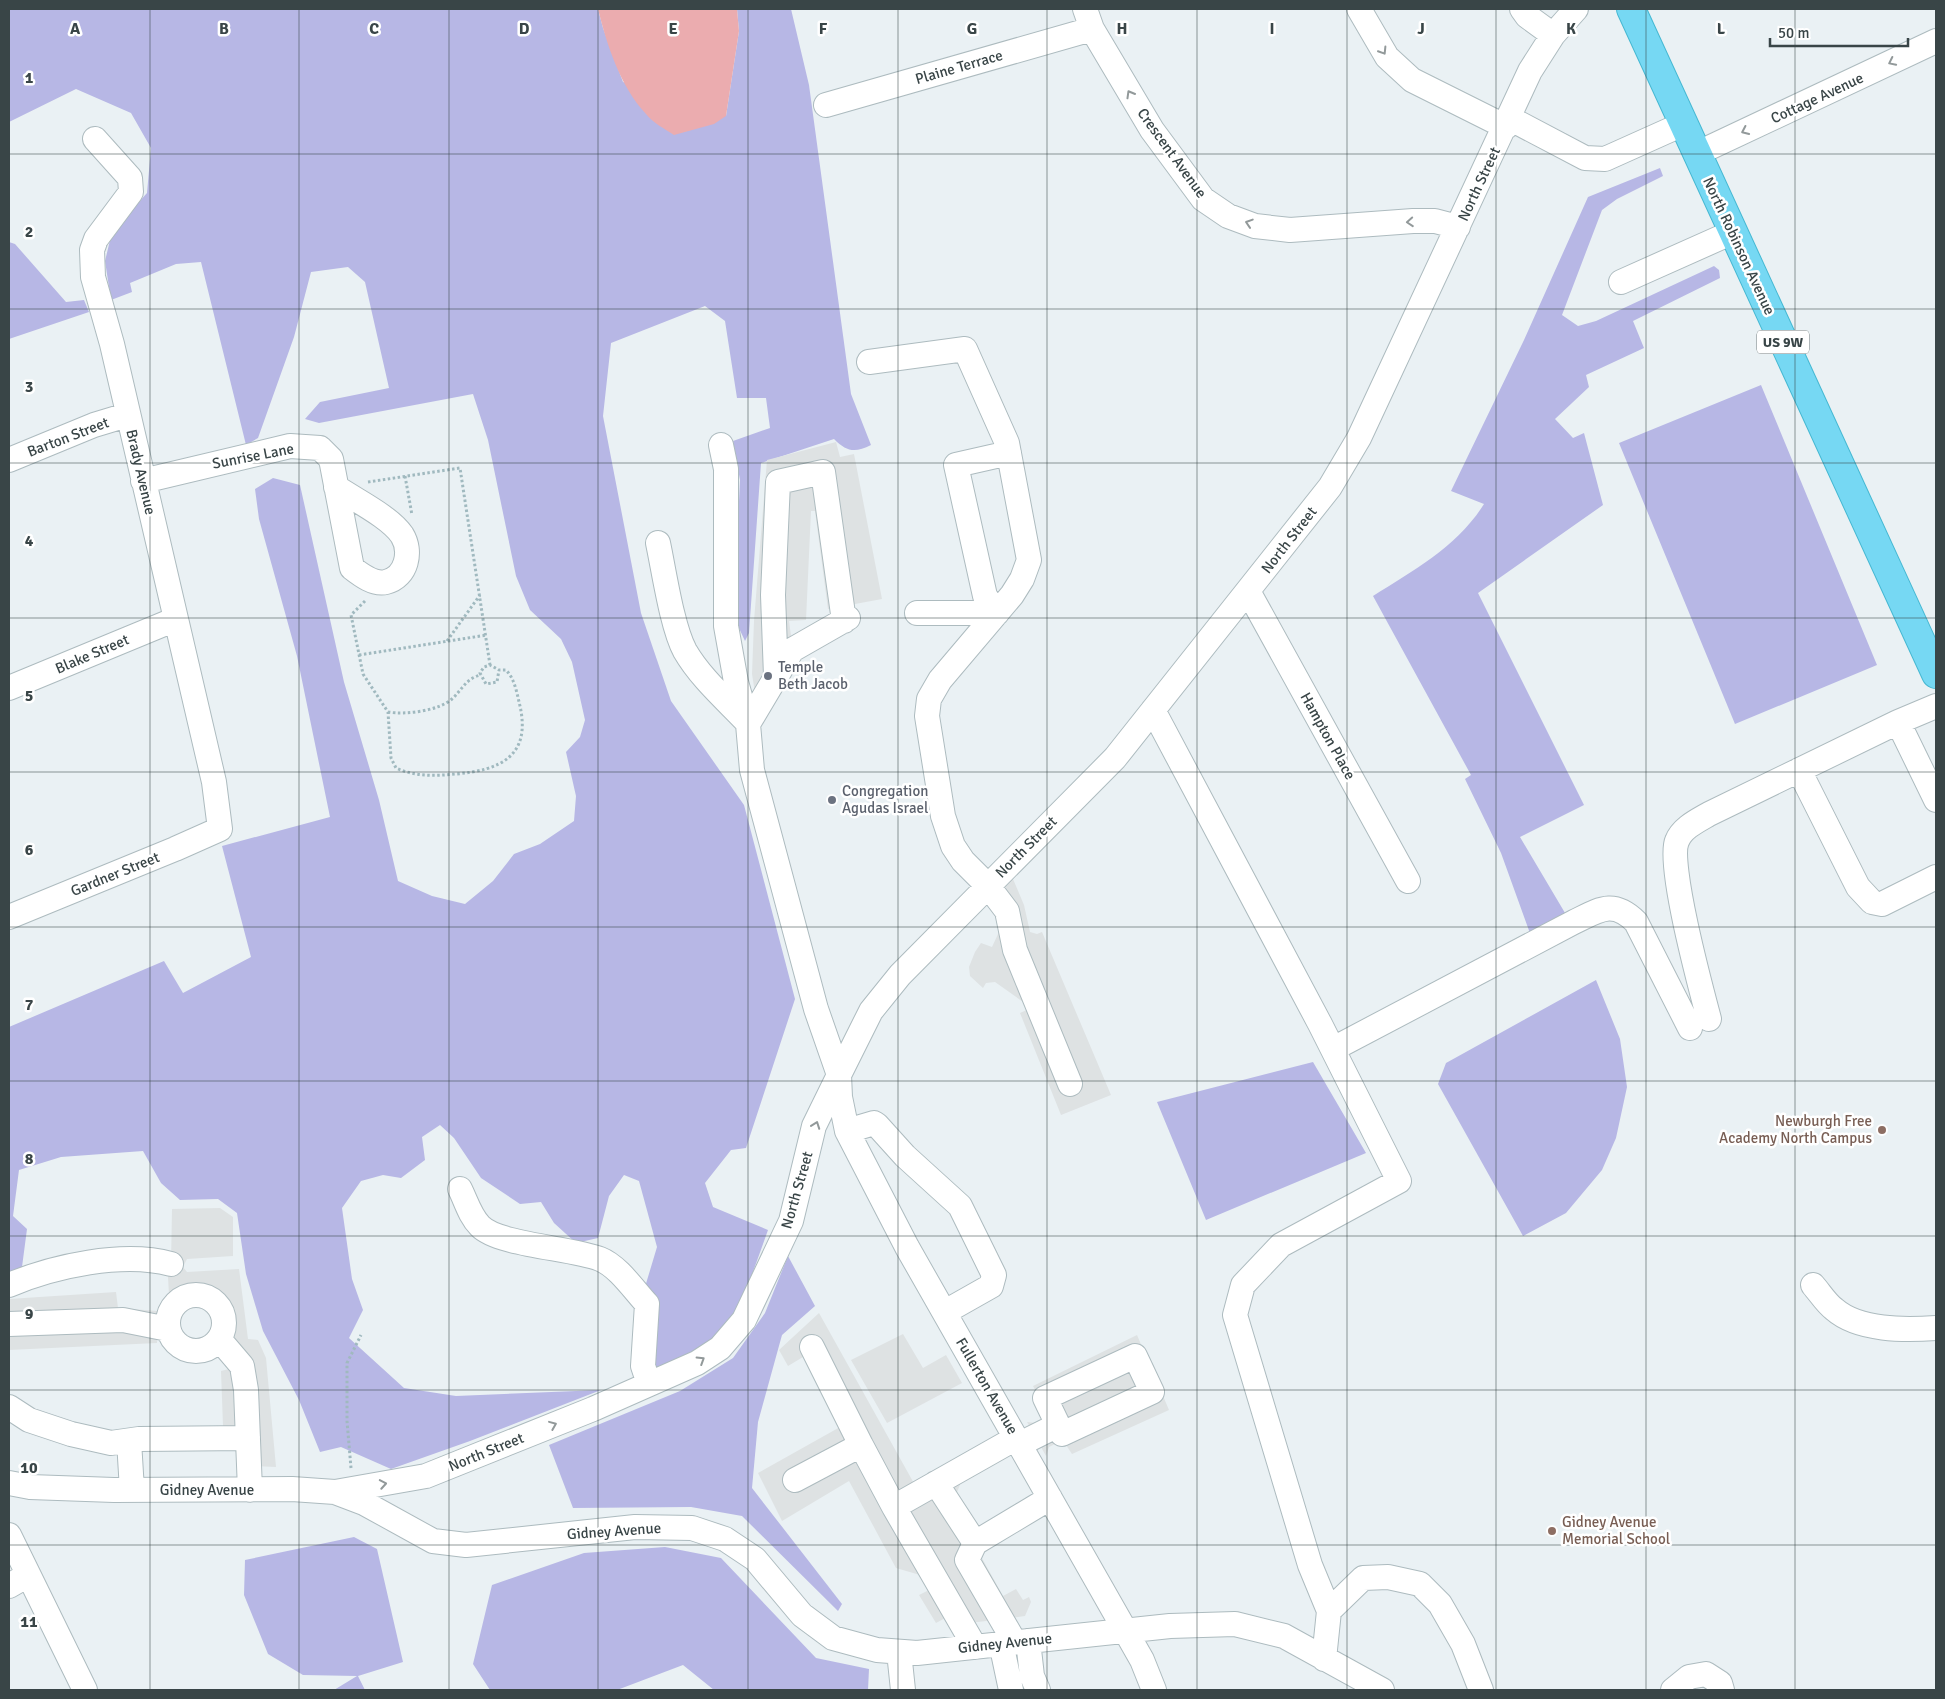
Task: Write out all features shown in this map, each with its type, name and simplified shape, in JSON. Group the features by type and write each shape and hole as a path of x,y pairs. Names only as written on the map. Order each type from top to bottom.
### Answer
{"highway":[{"name":"North Robinson Avenue","path":"1631,9 1936,674"}],"street":[{"path":"1359,9 1387,57 1412,80 1585,158 1605,159 1683,124"},
{"path":"1522,9 1527,16 1553,35"},
{"name":"North Street","path":"343,1490 426,1476 648,1384 697,1363 720,1348 744,1320 791,1221 814,1126 871,1011 900,975 1115,758 1330,487 1359,438 1508,122 1530,71 1553,35 1576,9"},
{"name":"Plaine Terrace","path":"826,105 1089,19"},
{"name":"Crescent Avenue","path":"1089,19 1152,130 1203,198 1228,216 1255,226 1290,230 1413,221 1435,221 1458,227"},
{"name":"Cottage Avenue","path":"1696,154 1936,41"},
{"name":"Brady Avenue","path":"95,139 130,178 131,192 96,239 92,250 92,277 112,344 214,782 220,829"},
{"path":"1622,282 1733,232"},
{"path":"869,362 965,349 1007,443 1029,560 1022,579 997,613 940,680 929,699 927,716 943,816 953,846 963,862 988,886 1007,911 1015,950 1070,1084"},
{"name":"Barton Street","path":"9,460 94,425 127,415"},
{"path":"722,445 726,469 726,626 736,682 748,724 752,770 816,1009 839,1075"},
{"name":"Sunrise Lane","path":"143,481 290,446 320,448 331,459 348,486"},
{"path":"997,613 985,596 956,465 1009,453"},
{"path":"748,724 792,650 846,619 823,472 778,482 773,595 776,676"},
{"path":"658,543 678,634 685,650 710,684 748,724"},
{"name":"Hampton Place","path":"1248,591 1408,881"},
{"path":"917,613 997,613"},
{"name":"Blake Street","path":"9,688 176,619"},
{"path":"1332,1049 1574,922 1595,912 1612,907 1625,911 1636,922 1699,1024 1688,932 1674,857 1677,841 1690,825 1709,814 1898,722 1936,706"},
{"path":"1153,710 1332,1049 1399,1181 1281,1246 1243,1286 1235,1315 1310,1565 1329,1611 1324,1659"},
{"path":"1898,722 1936,800"},
{"path":"1799,770 1858,887 1872,902 1882,904 1936,877"},
{"name":"Gardner Street","path":"9,917 220,829"},
{"name":"Fullerton Avenue","path":"839,1075 840,1097 847,1131 907,1247 1142,1660 1154,1690"},
{"path":"847,1131 874,1123 905,1156 960,1206 994,1275 991,1286 945,1312"},
{"path":"460,1189 481,1227 502,1237 602,1259 619,1273 647,1304 643,1366 648,1384"},
{"path":"9,1285 68,1266 154,1259 171,1264"},
{"path":"1813,1286 1834,1310 1860,1322 1901,1331 1936,1328"},
{"path":"201,1295 216,1303 221,1310 224,1323 219,1339 204,1350 186,1350 178,1345 168,1329 168,1314 177,1302 185,1297 201,1295"},
{"path":"9,1324 123,1320 168,1329"},
{"path":"219,1339 242,1366 246,1390 250,1490"},
{"path":"812,1347 860,1445 975,1647"},
{"path":"9,1407 29,1420 71,1434 111,1443 248,1438"},
{"path":"894,1507 1018,1441 1058,1425"},
{"path":"129,1441 132,1490"},
{"path":"794,1480 860,1445"},
{"name":"Gidney Avenue","path":"9,1483 30,1487 132,1490 343,1490 433,1541 466,1545 635,1527 692,1528 725,1538 754,1560 802,1615 833,1638 877,1650 918,1653 1125,1630 1170,1626 1235,1624 1284,1636 1382,1690"},
{"path":"936,1483 975,1543"},
{"path":"1038,1690 1014,1642 967,1560 975,1543 1050,1498"},
{"path":"9,1535 19,1580 86,1690"},
{"path":"1329,1611 1363,1578 1388,1577 1420,1584 1440,1604 1459,1636 1481,1690"},
{"path":"1010,1690 1014,1642"},
{"path":"899,1652 903,1690"},
{"path":"1673,1690 1689,1677 1706,1674 1720,1683 1722,1690"}],"path":[{"path":"348,486 460,468 490,665"},
{"path":"446,642 480,595"},
{"path":"367,599 351,615 363,674 388,712 391,758 396,768 409,774 434,776 492,768 508,760 518,747 523,733 522,717 510,674 506,670 499,670 490,665 484,667 481,675 468,681 452,699 441,707 432,710 388,712"},
{"path":"359,655 487,636"},
{"path":"481,675 486,684 491,684 497,682 499,670"},
{"path":"343,1490 351,1451 347,1421 347,1363 362,1335"}],"shaded area":[{"path":"9,9 598,9 623,82 726,116 739,31 737,9 791,9 809,85 851,394 871,445 851,450 843,447 834,439 761,463 749,633 745,641 738,626 734,609 740,480 733,441 770,428 766,398 737,398 725,321 705,306 611,343 603,416 641,613 671,701 744,805 795,999 746,1148 731,1150 705,1183 713,1207 768,1230 740,1308 707,1346 659,1371 650,1360 645,1287 657,1247 639,1181 624,1175 609,1196 598,1238 576,1243 554,1223 541,1202 520,1204 481,1178 454,1138 440,1125 422,1137 425,1160 401,1178 383,1175 361,1181 342,1208 352,1279 363,1310 349,1338 404,1388 456,1396 601,1390 470,1441 391,1469 341,1447 320,1452 299,1400 263,1331 246,1274 237,1213 218,1199 180,1200 161,1183 143,1151 61,1157 19,1170 13,1216 27,1229 22,1267 9,1274 9,1027 164,961 183,993 251,957 222,846 330,817 297,656 259,519 255,489 273,478 300,485 344,682 379,800 398,881 432,896 465,904 493,881 514,854 540,844 574,821 576,796 566,752 580,737 585,720 572,662 561,639 530,610 516,576 488,440 473,394 319,423 305,419 320,402 389,388 365,282 348,267 311,272 294,337 258,438 246,445 201,262 176,264 130,283 132,292 111,300 105,261 112,232 147,193 151,148 131,113 76,89 9,122"},
{"path":"598,9 737,9 739,31 726,116 714,124 674,135 659,126 637,103 622,78 610,51"},
{"path":"1660,168 1663,176 1617,199 1602,210 1562,315 1578,326 1596,321 1714,266 1719,270 1720,278 1633,321 1644,348 1586,375 1589,387 1555,419 1573,438 1584,433 1603,505 1478,593 1584,805 1520,837 1568,918 1531,936 1501,853 1465,779 1471,775 1373,596 1419,567 1448,545 1461,533 1484,504 1451,491 1524,340 1588,197"},
{"path":"9,242 15,244 66,302 84,300 89,312 9,339"},
{"path":"1761,385 1877,665 1735,724 1619,443"},
{"path":"836,442 840,457 854,454 882,599 828,609 815,511 811,511 806,620 789,621 791,636 755,693 752,674 754,621 767,460"},
{"path":"1013,879 1024,905 1030,932 1037,934 1042,932 1111,1095 1061,1115 1020,1013 1029,1009 1026,1004 995,982 986,983 983,988 970,976 969,967 981,943 992,947 998,934 1000,925 987,901"},
{"path":"1596,980 1620,1039 1627,1087 1616,1138 1602,1170 1566,1213 1523,1236 1438,1084 1446,1063"},
{"path":"1313,1062 1366,1153 1206,1220 1157,1102"},
{"path":"220,1208 233,1217 233,1256 187,1259 183,1267 187,1272 239,1269 248,1339 258,1340 266,1358 276,1467 236,1465 237,1455 223,1426 221,1371 241,1366 223,1332 224,1323 221,1310 216,1303 201,1295 185,1297 177,1302 169,1295 168,1277 171,1264 172,1209"},
{"path":"788,1256 815,1306 782,1335 758,1422 752,1488 842,1604 838,1611 742,1516 691,1507 573,1508 549,1445 680,1391 733,1358 765,1313"},
{"path":"116,1292 118,1308 158,1311 157,1343 9,1350 9,1299"},
{"path":"819,1313 916,1487 962,1480 957,1492 978,1529 978,1551 1003,1596 1016,1589 1023,1600 1029,1597 1031,1602 1025,1616 954,1625 949,1616 936,1623 919,1595 933,1588 920,1575 896,1568 849,1481 782,1521 758,1473 840,1427 821,1393 823,1391 808,1354 788,1366 779,1350"},
{"path":"903,1334 923,1368 946,1355 962,1383 887,1423 851,1360"},
{"path":"1137,1335 1169,1410 1072,1454 1066,1445 1057,1443 1049,1447 1046,1456 1027,1422 1036,1423 1045,1419 1046,1410 1033,1386"},
{"path":"354,1537 377,1549 403,1662 358,1676 365,1690 334,1690 357,1676 303,1675 268,1654 244,1595 245,1560"},
{"path":"665,1547 721,1558 816,1658 869,1669 868,1690 714,1690 683,1665 617,1690 490,1690 473,1664 492,1585 584,1553"}],"place":[{"name":"Temple Beth Jacob","path":"768,676"},
{"name":"Congregation Agudas Israel","path":"832,800"},
{"name":"Newburgh Free Academy North Campus","path":"1882,1130"},
{"name":"Gidney Avenue Memorial School","path":"1552,1531"}]}
